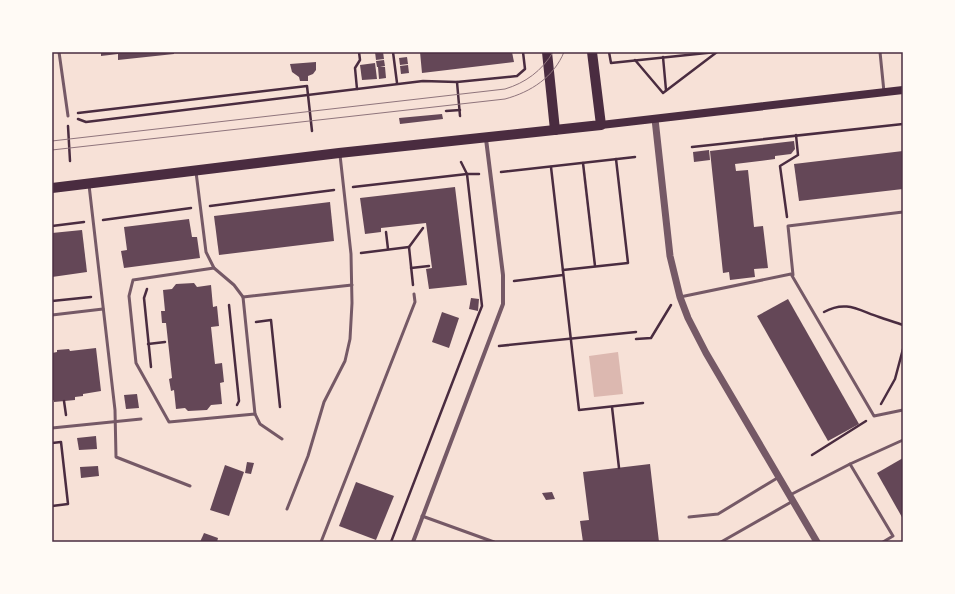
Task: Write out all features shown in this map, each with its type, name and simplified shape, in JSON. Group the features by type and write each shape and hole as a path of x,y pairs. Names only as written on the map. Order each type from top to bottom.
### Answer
{"main road":[{"path":"547,52 555,130"},
{"path":"592,52 601,125"},
{"path":"52,188 486,136 601,125 903,90"}],"street":[{"path":"655,119 670,256 680,297 688,318 706,353 817,542"},
{"path":"413,542 503,304 503,275 486,136"}],"lane":[{"path":"59,52 68,116"},
{"path":"880,52 884,92"},
{"path":"287,509 308,456 324,402 345,362 350,339 352,285 351,254 339,153"},
{"path":"196,170 206,252 214,268 234,285 243,297 255,414 260,424 282,439"},
{"path":"88,184 116,422 116,457 190,486"},
{"path":"903,212 788,226 793,277 874,416 903,410"},
{"path":"214,268 133,280 129,296 136,363 169,422 255,414"},
{"path":"680,297 791,274 793,277"},
{"path":"243,297 352,285"},
{"path":"321,542 415,302 414,294"},
{"path":"52,314 103,309"},
{"path":"52,428 141,419"},
{"path":"721,542 850,464 903,440"},
{"path":"850,464 893,536 883,542"},
{"path":"689,517 718,514 779,477"},
{"path":"422,516 494,542"}],"path":[{"path":"357,89 355,68 360,60 359,52"},
{"path":"393,52 397,83"},
{"path":"68,116 86,122 397,83 423,81 457,82 517,76 525,69 523,52"},
{"path":"609,52 610,63 717,52"},
{"path":"635,60 663,93 717,52"},
{"path":"663,57 666,90"},
{"path":"457,82 460,116"},
{"path":"68,116 82,112 307,86 312,131"},
{"path":"446,111 460,110"},
{"path":"68,116 70,161"},
{"path":"692,147 903,124"},
{"path":"788,226 780,166 798,155 796,135"},
{"path":"500,172 635,157"},
{"path":"563,270 628,263 616,159"},
{"path":"391,542 482,306 467,174 461,162"},
{"path":"583,163 595,266"},
{"path":"551,166 579,410 643,404"},
{"path":"52,226 344,188 467,174 482,174"},
{"path":"414,294 409,247 423,228"},
{"path":"386,232 388,250"},
{"path":"351,254 409,247"},
{"path":"412,268 429,266"},
{"path":"514,281 563,275"},
{"path":"148,286 144,298 151,371"},
{"path":"52,301 102,296"},
{"path":"636,339 651,338 670,306 680,297"},
{"path":"229,305 239,400 234,407"},
{"path":"816,317 833,307 856,307 877,317 903,325"},
{"path":"246,323 270,320 280,407"},
{"path":"486,348 636,332"},
{"path":"148,344 165,342"},
{"path":"812,455 874,416 894,379 903,349"},
{"path":"64,401 66,415"},
{"path":"612,407 619,468"},
{"path":"52,443 61,442 68,504 52,506"}],"shaded area":[{"path":"618,352 623,394 594,397 589,356"}],"building":[{"path":"101,52 174,52 174,54 118,60 118,54 101,56"},
{"path":"375,52 383,52 384,59 376,60"},
{"path":"420,52 512,52 514,62 422,73"},
{"path":"407,57 408,64 400,65 399,58"},
{"path":"384,60 385,66 380,67 385,67 386,78 379,79 376,61"},
{"path":"316,62 316,70 313,74 308,76 308,81 300,81 299,77 292,72 290,64"},
{"path":"375,63 377,79 362,80 360,65"},
{"path":"408,65 409,73 401,74 400,66"},
{"path":"442,114 443,119 400,124 399,118"},
{"path":"794,141 795,149 791,154 775,156 775,159 735,164 736,171 748,170 754,227 763,226 768,268 754,269 755,277 730,280 729,272 723,273 710,151"},
{"path":"709,150 710,160 694,162 693,152"},
{"path":"903,151 903,189 799,201 794,164"},
{"path":"455,187 467,285 429,289 426,269 432,268 426,223 381,228 381,232 365,234 360,198"},
{"path":"330,202 334,241 219,255 214,216"},
{"path":"189,219 192,237 197,237 200,258 124,268 121,251 127,250 124,227"},
{"path":"82,230 87,272 52,277 52,233"},
{"path":"194,283 197,287 211,285 213,307 217,306 219,326 211,327 215,364 222,363 224,382 220,383 222,404 211,405 207,410 188,411 185,408 176,409 174,390 171,391 169,379 172,378 166,323 162,323 161,311 165,311 163,290 172,289 176,284"},
{"path":"471,298 479,299 478,311 469,309"},
{"path":"788,299 859,424 828,441 757,316"},
{"path":"442,312 459,318 449,348 432,342"},
{"path":"96,348 101,391 83,394 83,396 75,397 75,400 52,401 52,353 57,352 57,350 69,349 70,351"},
{"path":"137,394 139,408 126,409 124,395"},
{"path":"96,436 97,449 79,450 77,438"},
{"path":"903,458 903,519 877,473"},
{"path":"247,462 254,463 251,474 245,473"},
{"path":"650,464 659,542 583,542 580,521 589,520 583,472"},
{"path":"225,465 244,472 229,516 210,510"},
{"path":"98,466 99,476 81,478 80,467"},
{"path":"356,482 394,496 376,540 339,526"},
{"path":"552,492 555,499 546,500 542,493"},
{"path":"204,533 218,538 217,542 200,542"}],"tram line":[{"path":"52,141 505,89 526,80 544,65 553,52"},
{"path":"52,150 505,99 532,88 548,76 560,61 564,52"}]}
